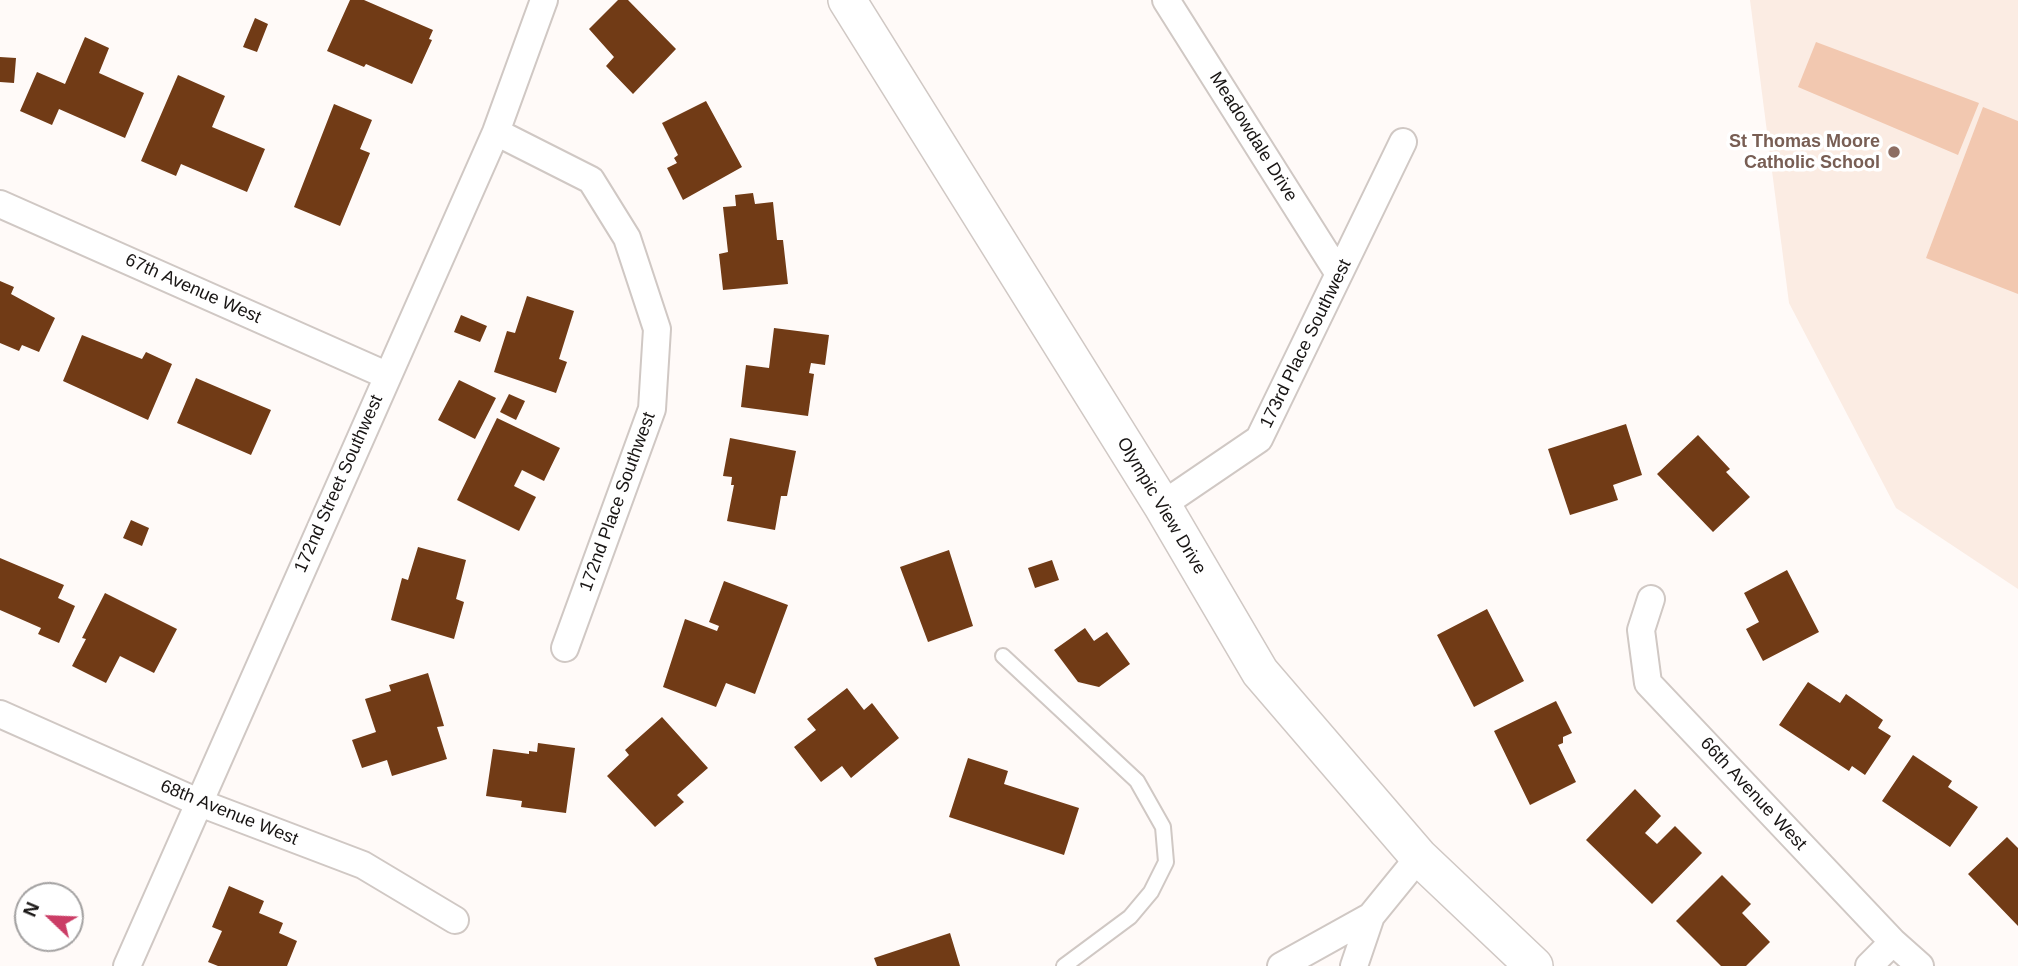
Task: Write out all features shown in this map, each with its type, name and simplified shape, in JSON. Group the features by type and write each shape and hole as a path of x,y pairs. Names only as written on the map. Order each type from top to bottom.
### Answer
{"main road":[{"name":"Olympic View Drive","path":"846,0 1162,505 1260,672 1419,857 1534,966"}],"street":[{"name":"Meadowdale Drive","path":"1166,0 1339,274"},
{"name":"172nd Street Southwest","path":"127,966 386,375 496,132 542,1"},
{"name":"172nd Place Southwest","path":"496,132 591,180 627,238 657,329 652,409 565,648"},
{"name":"173rd Place Southwest","path":"1162,505 1259,439 1403,142"},
{"name":"67th Avenue West","path":"0,204 386,375"},
{"name":"66th Avenue West","path":"1651,598 1641,630 1648,683 1893,942 1920,966"},
{"name":"68th Avenue West","path":"0,714 200,803 362,865 455,920"},
{"path":"1354,966 1371,916 1419,857"},
{"path":"1281,966 1371,916"},
{"path":"1870,966 1893,942"}],"lane":[{"path":"1003,656 1137,781 1163,827 1166,862 1151,892 1130,917 1064,966"}],"shaded area":[{"name":"St Thomas Moore Catholic School","path":"1750,0 2018,0 2018,589 1896,508 1789,303"},
{"path":"1816,42 1979,103 1958,155 1798,87"},
{"path":"1983,107 2018,121 2018,294 1926,258"}],"building":[{"path":"350,0 364,0 433,30 429,39 432,40 412,84 327,51"},
{"path":"618,0 628,0 676,49 633,94 606,66 614,57 589,29"},
{"path":"255,18 268,24 257,52 243,47"},
{"path":"85,37 109,48 99,73 144,93 125,138 59,109 52,125 20,111 37,72 65,84"},
{"path":"0,57 16,58 14,83 0,82"},
{"path":"178,75 225,96 212,127 265,149 247,192 181,164 176,176 141,161"},
{"path":"706,101 742,167 683,200 667,168 677,163 674,158 678,155 662,123"},
{"path":"334,104 372,120 360,149 370,153 340,226 294,207"},
{"path":"753,193 755,204 773,202 777,240 783,240 788,284 723,290 719,254 728,252 723,207 736,206 735,195"},
{"path":"0,281 14,287 11,294 55,318 39,352 22,345 19,351 0,343"},
{"path":"527,296 574,311 559,359 567,362 556,393 494,372 507,331 515,333"},
{"path":"461,315 487,326 480,342 454,332"},
{"path":"774,328 829,335 825,365 811,363 809,373 814,374 808,416 741,407 746,365 769,368"},
{"path":"82,335 142,359 146,352 172,364 148,420 63,381"},
{"path":"196,378 271,410 251,455 177,423"},
{"path":"459,380 496,398 475,439 438,420"},
{"path":"509,394 525,401 516,420 500,412"},
{"path":"497,418 560,448 544,481 522,470 514,486 536,497 519,531 457,500"},
{"path":"1626,424 1642,475 1613,485 1618,500 1570,515 1548,449"},
{"path":"1698,435 1730,469 1726,472 1750,497 1713,532 1657,474"},
{"path":"730,438 796,451 787,496 781,496 775,530 727,521 734,485 731,485 732,477 723,476"},
{"path":"131,520 149,528 142,546 123,538"},
{"path":"418,547 466,560 456,599 464,602 454,639 391,620 402,578 408,580"},
{"path":"949,550 973,626 928,642 900,567"},
{"path":"0,558 64,585 58,598 75,606 59,643 38,634 41,628 0,610"},
{"path":"1052,560 1059,580 1035,588 1028,568"},
{"path":"1787,570 1819,632 1763,661 1746,629 1759,622 1744,593"},
{"path":"724,581 788,605 755,694 726,683 716,707 663,687 685,619 717,631 719,626 709,622"},
{"path":"105,593 177,629 154,673 120,656 106,683 72,666 86,639 82,638"},
{"path":"1487,609 1524,681 1474,707 1437,635"},
{"path":"1085,628 1094,641 1107,632 1130,664 1099,687 1078,682 1054,650"},
{"path":"428,673 444,726 437,727 447,759 392,776 387,760 362,768 352,740 376,732 365,699 391,691 389,685"},
{"path":"1808,682 1840,703 1846,694 1883,720 1878,728 1891,736 1865,775 1852,766 1849,771 1779,725"},
{"path":"847,688 864,710 872,703 899,738 851,778 842,766 821,782 794,747 816,730 807,719"},
{"path":"1556,701 1572,733 1563,737 1563,743 1558,745 1576,782 1530,805 1494,731"},
{"path":"662,717 708,768 677,795 684,802 655,827 607,776 629,755 625,750"},
{"path":"538,743 575,748 566,813 521,807 522,801 486,796 493,749 529,754 529,751 537,752"},
{"path":"1913,755 1952,781 1948,787 1978,807 1950,847 1882,801"},
{"path":"968,758 1008,771 1004,784 1079,808 1064,855 949,817"},
{"path":"1635,789 1661,816 1645,833 1657,844 1675,826 1702,853 1652,904 1586,840"},
{"path":"2007,837 2018,848 2018,926 1968,874"},
{"path":"1722,875 1751,904 1742,913 1770,942 1746,966 1721,966 1676,921"},
{"path":"229,886 264,901 259,913 283,923 279,933 297,941 287,966 218,966 208,962 222,931 212,927"},
{"path":"950,933 960,966 877,966 874,958"}],"place":[{"name":"St Thomas Moore Catholic School","path":"1894,152"}]}
